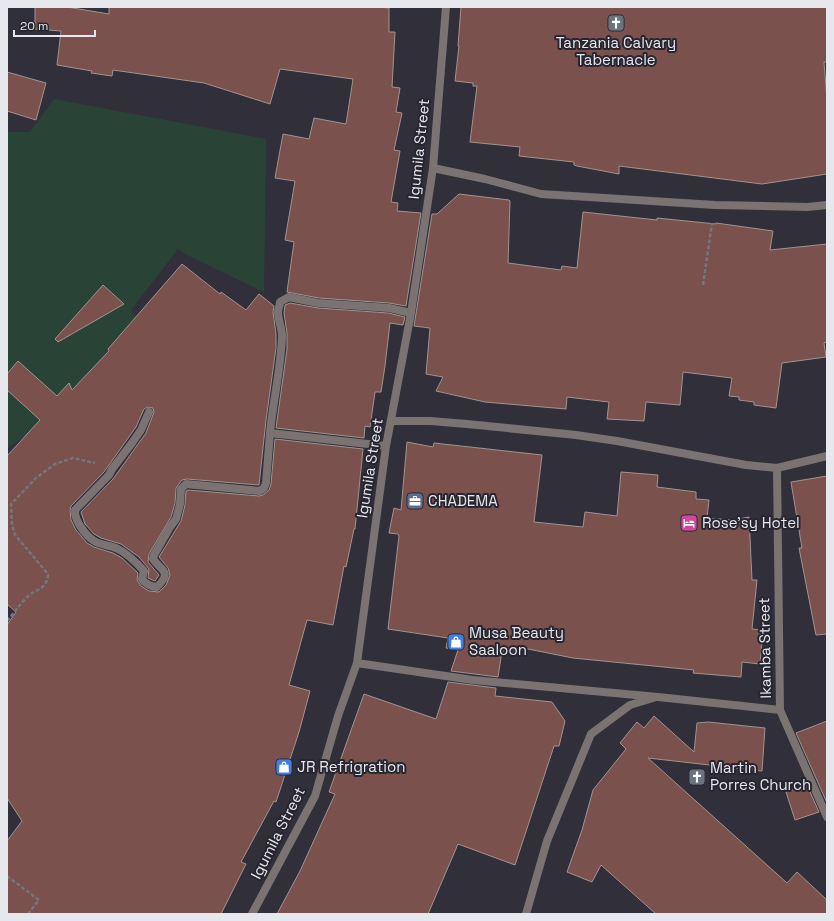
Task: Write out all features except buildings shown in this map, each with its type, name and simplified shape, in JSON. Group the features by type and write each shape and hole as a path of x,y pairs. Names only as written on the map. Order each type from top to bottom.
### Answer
{"street":[{"name":"Igumila Street","path":"252,914 315,796 338,716 357,663 386,446 411,313 433,168 446,7"},
{"path":"433,168 485,179 541,194 714,205 808,207 827,204"},
{"path":"149,412 137,436 112,469 109,476 75,510 75,518 80,526 94,541 117,548 129,556 144,571 142,579 144,582 157,587 162,582 165,573 163,568 153,559 154,555 176,519 183,486 189,483 260,491 264,488 266,483 272,405 277,384 282,336 282,327 278,312 280,302 289,297 318,303 389,308 411,313"},
{"path":"391,421 467,424 576,435 617,441 746,465 777,468 827,456"},
{"path":"270,433 386,446"},
{"name":"Ikamba Street","path":"777,468 780,710 827,817"},
{"path":"357,663 473,680 780,710"},
{"path":"526,914 547,841 591,734 630,705 658,697"}],"path":[{"path":"703,285 714,205"},
{"path":"7,621 28,596 40,589 47,582 48,574 15,536 12,525 11,504 36,478 55,464 74,458 91,461 112,469"},
{"path":"7,876 39,900 28,914"}],"green space":[{"path":"54,99 266,139 264,292 185,254 178,249 131,310 160,343 72,421 19,440 7,449 7,132 30,132"}],"place":[{"name":"Tanzania Calvary Tabernacle","path":"616,23"},
{"name":"CHADEMA","path":"415,501"},
{"name":"Rose'sy Hotel","path":"689,523"},
{"name":"Musa Beauty Saaloon","path":"456,642"},
{"name":"JR Refrigration","path":"284,767"},
{"name":"Martin Porres Church","path":"697,777"}]}
